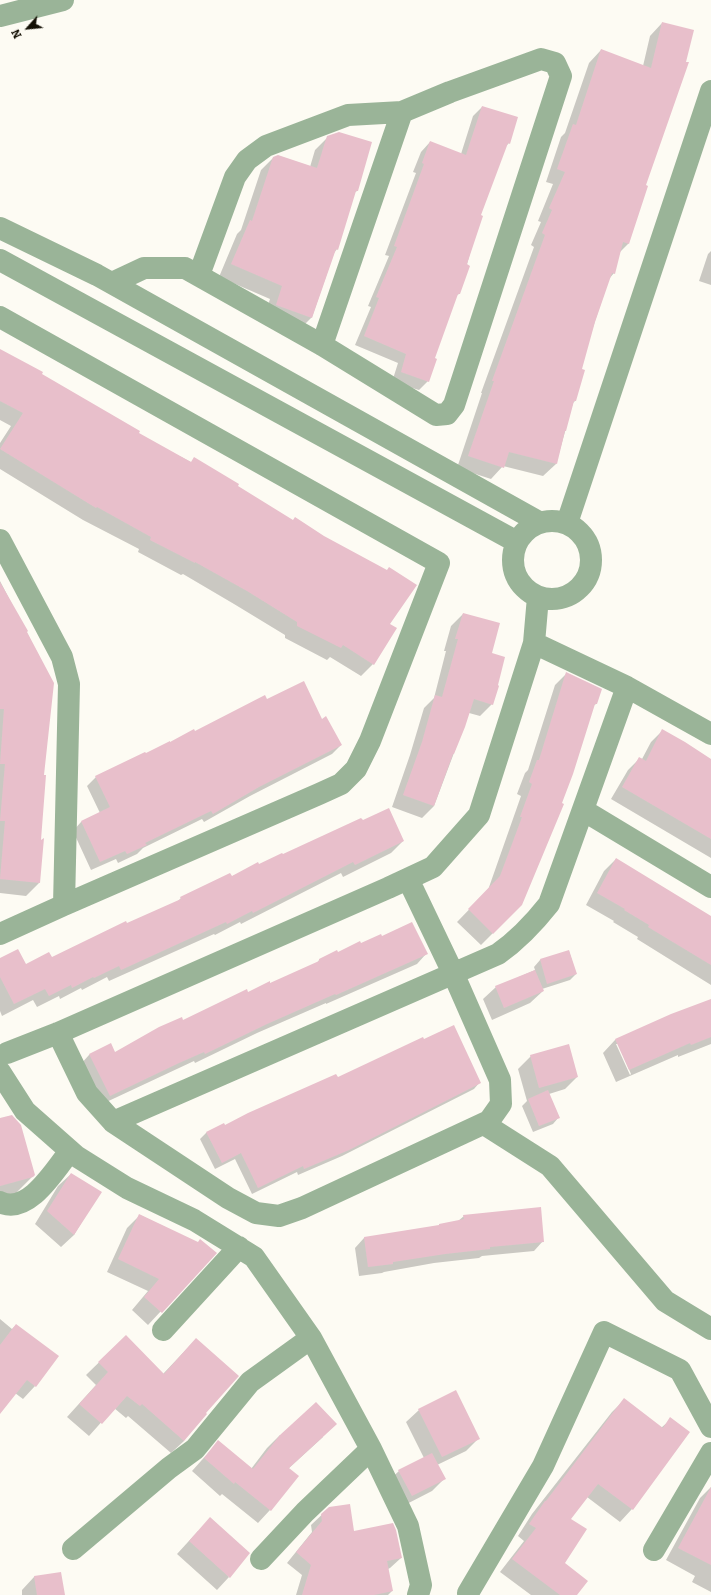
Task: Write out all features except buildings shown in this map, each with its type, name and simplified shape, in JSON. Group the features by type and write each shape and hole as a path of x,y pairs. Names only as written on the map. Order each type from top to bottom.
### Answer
{"street":[{"path":"0,16 63,0"},
{"path":"112,283 144,268 185,268 322,344 436,415 447,414 454,405 561,76 555,63 541,58 450,92 402,112 348,115 266,146 247,160 235,177 198,275"},
{"path":"567,523 711,92"},
{"path":"322,344 402,112"},
{"path":"0,228 112,283 539,522"},
{"path":"0,260 517,542"},
{"path":"0,317 439,563 370,740 356,769 341,784 0,934"},
{"path":"553,520 567,523 580,532 589,544 592,559 589,575 581,588 568,596 553,600 538,597 524,588 515,574 513,558 517,542 526,530 539,522 553,520"},
{"path":"0,540 62,658 69,684 64,905"},
{"path":"418,1595 421,1585 408,1526 371,1449 311,1338 254,1257 194,1220 127,1188 76,1156 25,1110 4,1063 58,1033 433,867 479,815 534,643 538,597"},
{"path":"534,643 627,687 711,734"},
{"path":"113,1122 498,954 513,943 538,918 549,904 627,687"},
{"path":"583,810 711,887"},
{"path":"58,1033 87,1093 113,1122 228,1198 256,1213 278,1216 302,1208 484,1124 489,1121 501,1104 500,1080 453,973 408,879"},
{"path":"484,1124 550,1166 665,1301 711,1329"},
{"path":"0,1202 7,1206 23,1203 34,1195 70,1151"},
{"path":"163,1330 239,1247"},
{"path":"468,1593 498,1545 543,1466 604,1332 680,1370 711,1427"},
{"path":"73,1548 169,1468 195,1449 250,1382 311,1338"},
{"path":"261,1559 305,1512 371,1449"},
{"path":"654,1550 711,1453"}]}
